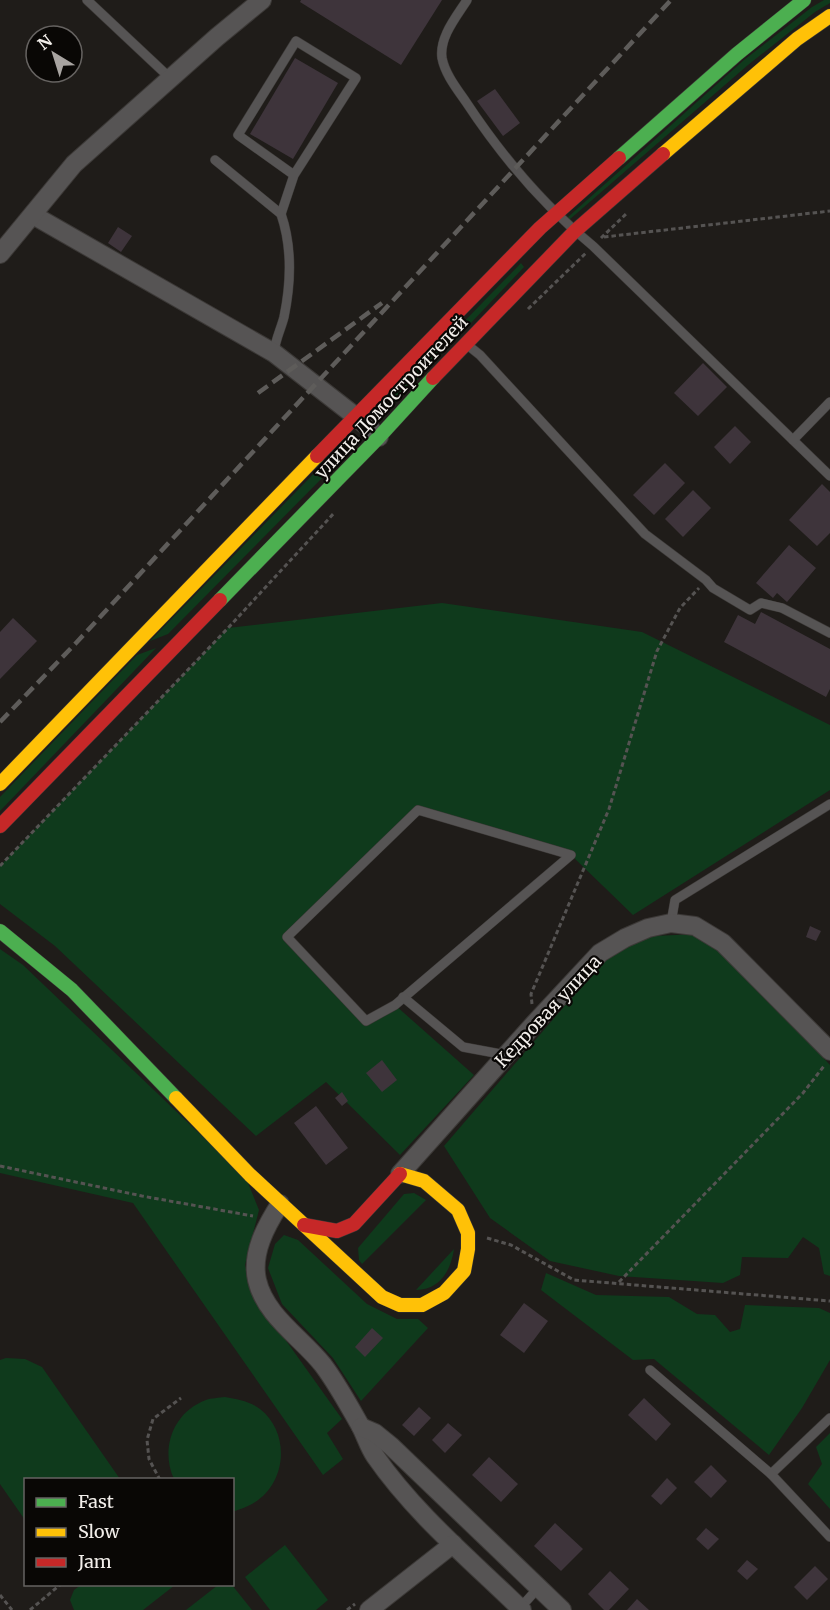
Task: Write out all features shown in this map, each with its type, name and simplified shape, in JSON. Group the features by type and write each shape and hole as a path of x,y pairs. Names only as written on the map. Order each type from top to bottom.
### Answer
{"main road":[{"name":"улица Домостроителей","path":"0,784 540,228 737,54 804,0"},
{"name":"улица Домостроителей","path":"0,826 379,437 465,343 575,231 745,82 830,16"},
{"path":"0,931 72,990 275,1212 304,1225 337,1232 354,1224 400,1174 424,1181 458,1209 468,1233 464,1271 444,1293 423,1305 400,1305 382,1297 304,1225"}],"street":[{"path":"0,254 74,164 262,0"},
{"path":"33,215 274,353 379,437"},
{"name":"Кедровая улица","path":"400,1174 600,953 648,928 671,923 695,926 723,943 830,1051"},
{"path":"275,1212 256,1257 256,1280 263,1298 322,1364 346,1399 374,1454 400,1489 521,1609"},
{"path":"361,1427 375,1432 391,1446 562,1610"},
{"path":"369,1610 453,1544"}],"lane":[{"path":"87,0 170,78"},
{"path":"467,0 446,33 442,57 449,78 481,124 556,214 593,246 830,476"},
{"path":"274,353 284,318 289,280 288,244 281,214 294,175 356,78 296,41 238,135 294,175"},
{"path":"215,160 281,214"},
{"path":"465,343 480,355 645,534 706,580 713,588 750,610 761,603 782,608 830,633"},
{"path":"793,440 830,402"},
{"path":"671,923 675,900 830,804"},
{"path":"418,810 571,855 403,997 395,1005 366,1021 287,937 418,810"},
{"path":"403,997 463,1047 506,1055"},
{"path":"651,1370 771,1474 830,1537"},
{"path":"771,1474 830,1418"},
{"path":"521,1609 539,1587"}],"path":[{"path":"602,237 830,211"},
{"path":"523,314 627,213"},
{"path":"0,866 228,628 341,506"},
{"path":"534,1024 531,994 609,809 657,651 680,608 706,580"},
{"path":"619,1282 803,1093 830,1059"},
{"path":"0,1166 142,1196 275,1212"},
{"path":"468,1233 511,1245 574,1280 830,1301"},
{"path":"159,1478 148,1459 147,1440 153,1419 181,1398"},
{"path":"30,1610 59,1586"},
{"path":"0,1594 12,1610"}],"green space":[{"path":"824,0 830,0 830,3 815,12 748,65 569,220 568,217 744,60"},
{"path":"521,263 524,267 396,402 391,403 388,400"},
{"path":"336,454 339,457 338,462 168,634 150,641 332,455"},
{"path":"442,603 642,632 830,725 830,790 633,915 571,855 418,810 288,936 366,1021 395,1005 474,1075 400,1155 326,1082 256,1136 55,946 0,904 0,866 228,628"},
{"path":"156,648 0,811 0,797 137,655"},
{"path":"697,934 723,951 830,1065 830,1276 824,1274 819,1248 803,1237 788,1258 742,1257 740,1275 723,1283 619,1276 550,1261 490,1218 444,1146 611,952 654,936"},
{"path":"0,949 23,965 246,1178 259,1210 245,1265 252,1293 342,1419 327,1433 343,1459 323,1475 133,1203 0,1173"},
{"path":"414,1193 426,1200 362,1264 359,1260 358,1248 404,1194"},
{"path":"284,1235 298,1240 367,1304 397,1319 418,1319 428,1328 361,1401 333,1358 282,1304 268,1268 275,1244"},
{"path":"454,1249 447,1271 438,1283 432,1287 416,1290"},
{"path":"546,1273 596,1295 669,1297 697,1314 715,1315 730,1332 740,1329 745,1305 819,1308 830,1313 830,1360 802,1408 769,1455 654,1359 633,1360 541,1290"},
{"path":"25,1359 42,1367 119,1478 24,1478 24,1519 0,1484 0,1360"},
{"path":"225,1397 256,1406 270,1419 277,1431 280,1445 281,1458 272,1485 252,1504 235,1511 234,1478 174,1478 170,1467 169,1444 178,1422 195,1406 213,1398"},
{"path":"830,1433 830,1509 808,1484 822,1464 816,1447"},
{"path":"285,1545 328,1600 316,1610 270,1610 245,1577"},
{"path":"80,1586 174,1586 143,1610 74,1610 70,1600 74,1590"},
{"path":"217,1586 233,1586 252,1610 186,1610"}],"building":[{"path":"301,0 442,0 401,65 300,2"},
{"path":"295,58 338,83 293,159 250,134"},
{"path":"495,89 520,123 503,136 477,101"},
{"path":"118,227 132,236 121,252 108,243"},
{"path":"703,363 727,387 698,416 674,393"},
{"path":"735,426 751,442 730,464 714,447"},
{"path":"665,463 685,483 654,515 633,495"},
{"path":"822,484 830,492 830,533 817,546 789,520"},
{"path":"693,490 711,508 683,537 665,519"},
{"path":"789,545 816,568 787,602 777,593 773,598 756,583"},
{"path":"761,612 830,649 830,689 826,697 724,642 738,615 755,624"},
{"path":"13,618 37,641 0,679 0,632"},
{"path":"810,926 821,931 816,941 806,937"},
{"path":"382,1060 397,1080 382,1092 366,1073"},
{"path":"342,1092 348,1101 342,1106 335,1098"},
{"path":"316,1106 348,1148 326,1165 294,1123"},
{"path":"524,1303 548,1321 524,1353 500,1335"},
{"path":"372,1328 383,1338 365,1357 355,1347"},
{"path":"644,1398 671,1424 656,1441 628,1415"},
{"path":"419,1407 431,1418 414,1436 402,1425"},
{"path":"448,1423 462,1435 445,1453 432,1440"},
{"path":"489,1457 518,1484 501,1502 472,1475"},
{"path":"711,1465 727,1481 711,1498 694,1482"},
{"path":"667,1478 677,1488 661,1505 651,1496"},
{"path":"555,1523 583,1549 561,1571 534,1546"},
{"path":"706,1528 719,1539 708,1550 696,1539"},
{"path":"747,1560 758,1569 747,1580 737,1571"},
{"path":"815,1566 828,1579 807,1600 794,1587"},
{"path":"610,1571 629,1589 609,1610 604,1610 588,1594"},
{"path":"637,1599 649,1610 627,1610"}],"railway":[{"path":"0,722 76,643 671,0"},
{"path":"258,393 382,303"}],"traffic: fast":[{"path":"619,158 737,54 804,0"},
{"path":"220,600 379,437 433,378"},
{"path":"0,931 72,990 176,1098"}],"traffic: slow":[{"path":"663,154 797,39 830,16"},
{"path":"0,784 317,456"},
{"path":"176,1098 250,1175 382,1297 400,1305 422,1305 444,1293 464,1271 468,1233 458,1210 424,1181 400,1174"}],"traffic: jam":[{"path":"433,378 575,231 663,154"},
{"path":"317,456 540,228 619,158"},
{"path":"0,826 220,600"},
{"path":"304,1225 337,1231 354,1224 400,1174"}]}
